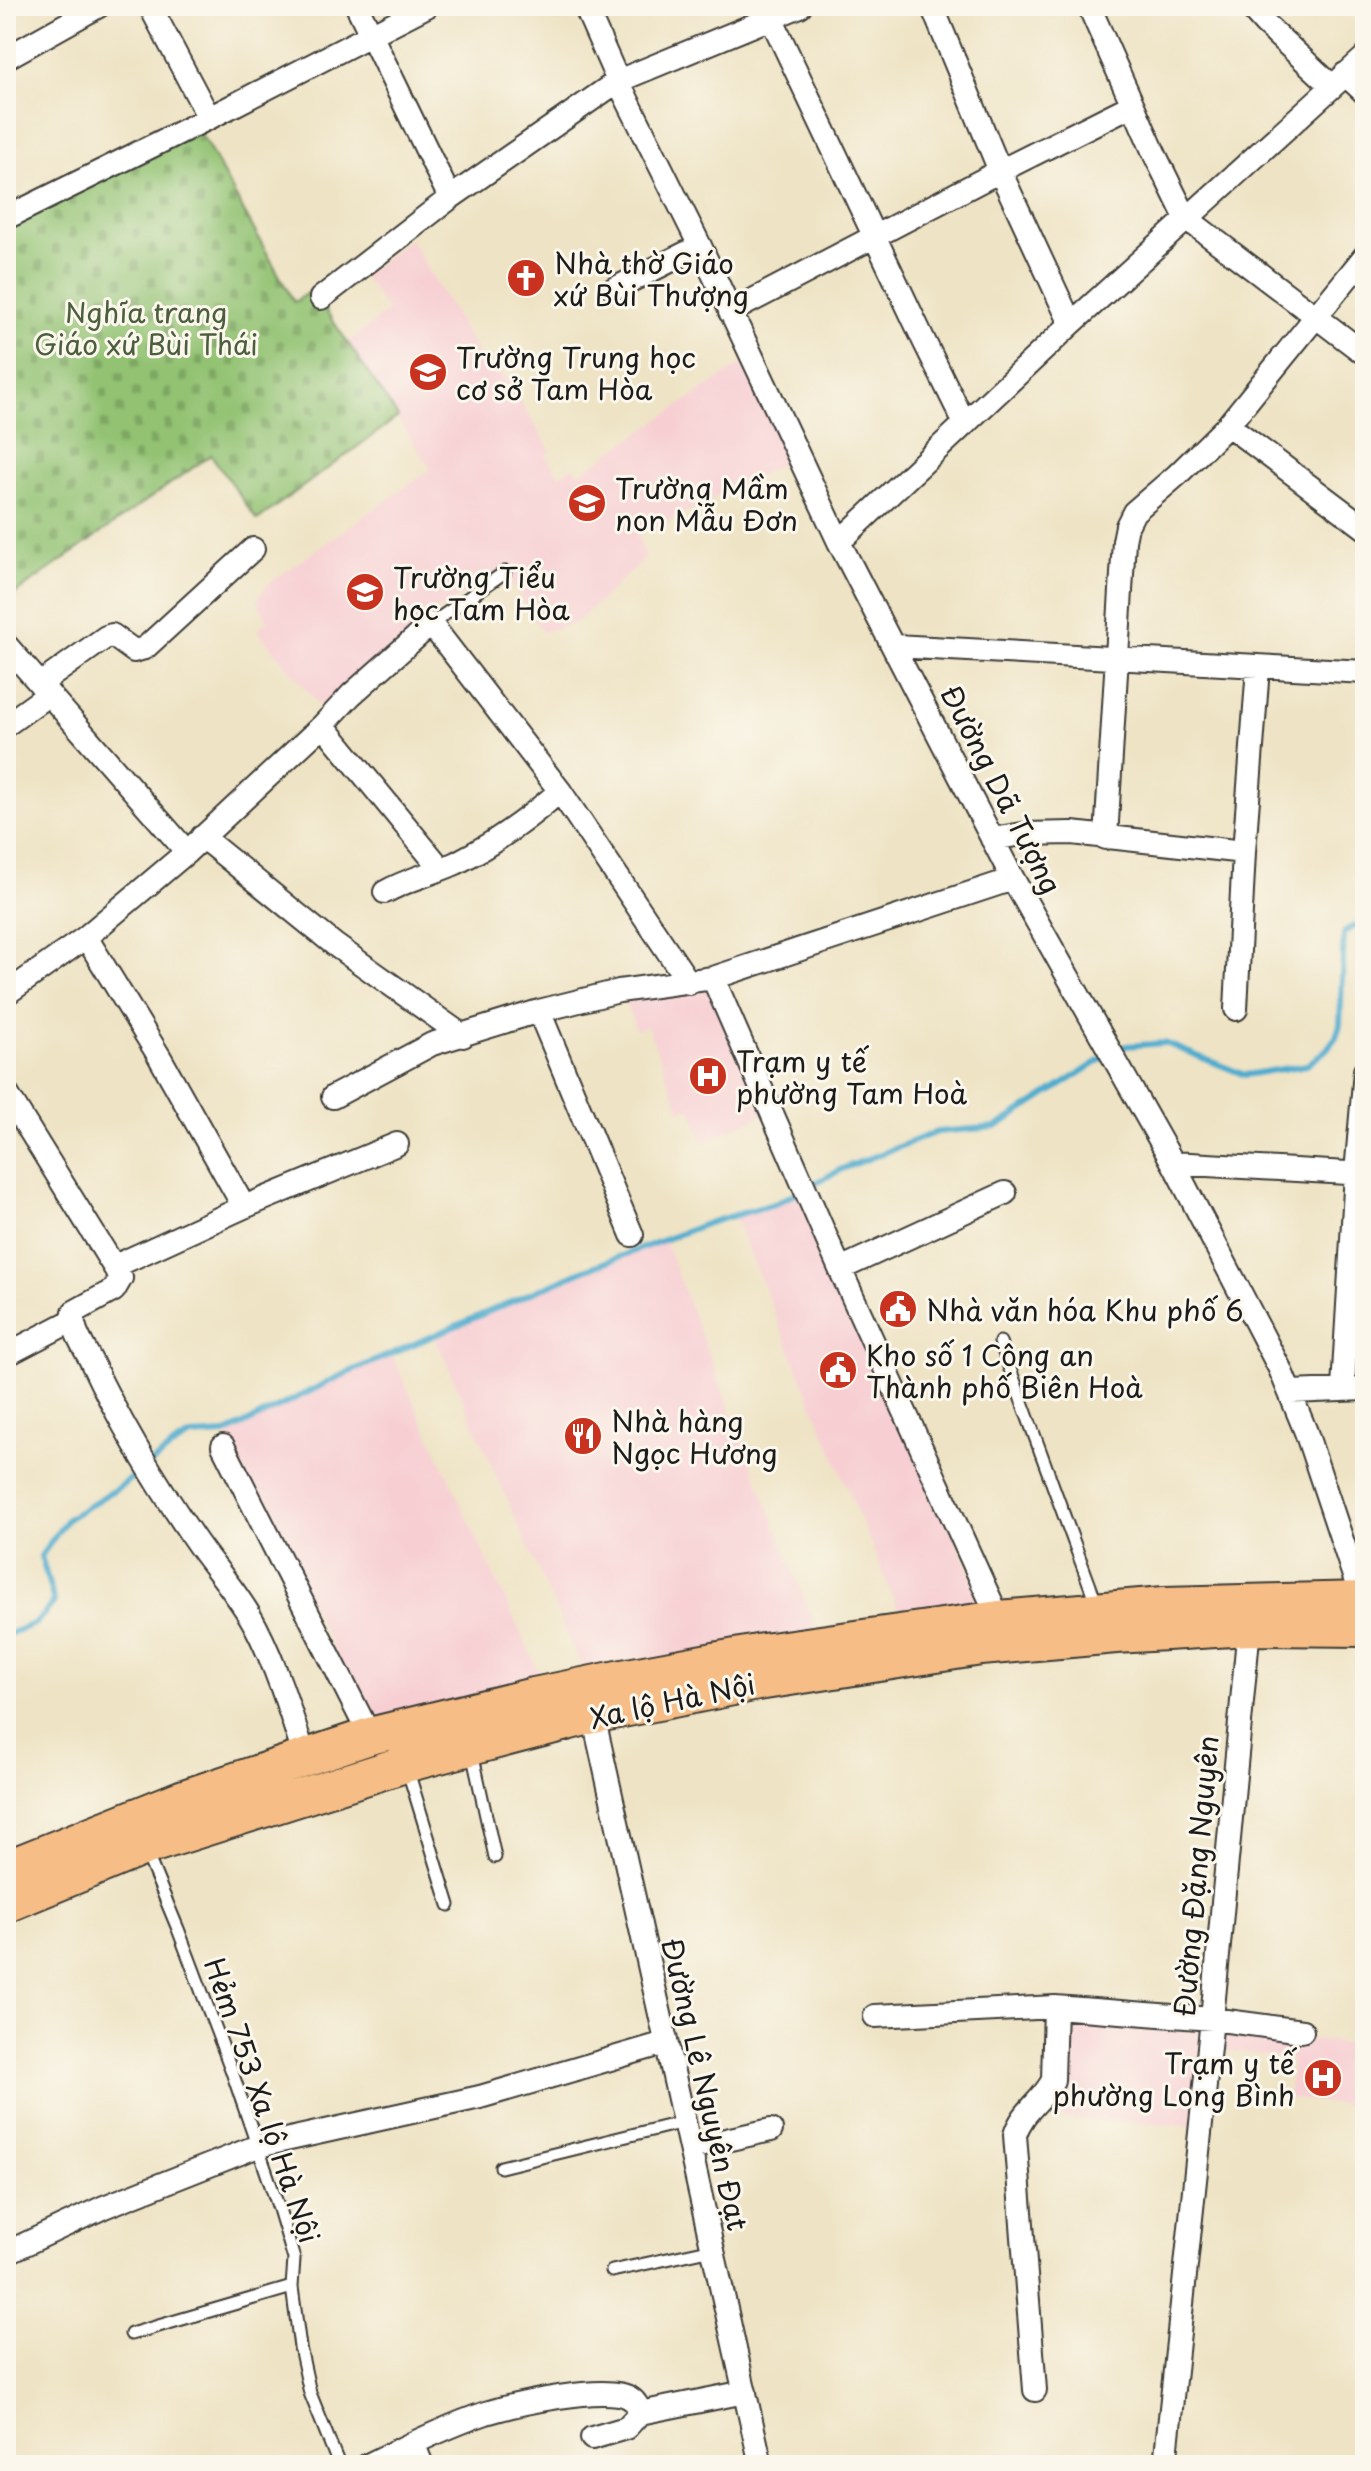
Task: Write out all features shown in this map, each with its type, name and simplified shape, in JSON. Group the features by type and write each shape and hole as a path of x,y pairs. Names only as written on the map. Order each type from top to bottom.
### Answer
{"highway":[{"path":"596,1699 763,1652 999,1619 1164,1605 1364,1609"},
{"name":"Xa lộ Hà Nội","path":"6,1869 181,1799 370,1736 534,1696 596,1699 758,1682 981,1647 1249,1627 1364,1609"},
{"name":"Xa lộ Hà Nội","path":"6,1904 144,1847 405,1764 471,1747 596,1699"}],"street":[{"path":"6,58 99,6"},
{"path":"150,6 209,118"},
{"path":"357,6 450,198"},
{"path":"6,218 427,6"},
{"name":"Đường Dã Tượng","path":"585,6 839,542 1013,879 1173,1163 1291,1392 1364,1609"},
{"path":"321,298 450,198 618,81 800,6"},
{"path":"932,6 1000,171 1071,324"},
{"path":"1089,6 1186,218 1365,354"},
{"path":"1249,6 1265,24 1339,80 1365,93"},
{"path":"771,18 965,424"},
{"path":"839,542 1071,324 1365,57"},
{"path":"730,312 1132,105"},
{"path":"614,289 700,246"},
{"path":"1106,838 1127,526 1145,500 1177,475 1228,425 1365,256"},
{"path":"1228,425 1365,528"},
{"path":"6,725 106,637 112,635 134,651 145,648 253,549"},
{"path":"6,994 86,937 195,844 351,695 431,624 560,791 689,983"},
{"path":"6,645 195,844 463,1036"},
{"path":"895,646 1365,672"},
{"path":"1236,1009 1258,668"},
{"path":"323,725 441,869"},
{"path":"385,892 480,850 560,791"},
{"path":"992,839 1046,832 1244,852"},
{"path":"333,1097 432,1044 539,1011 630,989 713,978 1013,879"},
{"path":"86,937 159,1056 244,1207"},
{"path":"713,978 840,1269 999,1619"},
{"path":"539,1011 632,1235"},
{"path":"1291,1392 1354,1388 1365,1071"},
{"path":"6,1092 121,1278 114,1290 76,1310 73,1320 116,1414 193,1537 256,1626 305,1758"},
{"path":"115,1266 244,1207 397,1144"},
{"path":"1173,1163 1360,1173"},
{"path":"840,1269 1005,1193"},
{"path":"6,1355 73,1320"},
{"path":"223,1446 370,1736"},
{"name":"Đường Đặng Nguyên","path":"1165,2465 1249,1627"},
{"name":"Đường Lê Nguyên Đạt","path":"596,1699 665,2043 761,2465"},
{"path":"1035,2390 1015,2135 1020,2120 1053,2080 1055,2007"},
{"path":"875,2016 1055,2007 1212,2019 1302,2031"},
{"path":"6,2253 104,2207 258,2146 480,2097 665,2043"},
{"path":"690,2148 771,2130"},
{"path":"592,2438 626,2428 640,2413 745,2392"},
{"path":"368,2465 485,2414 526,2402 590,2394 629,2397 639,2407 640,2413"},
{"path":"413,2443 422,2465"}],"lane":[{"path":"431,624 505,572"},
{"path":"1000,1342 1098,1610"},
{"path":"471,1747 495,1857"},
{"path":"405,1764 449,1905"},
{"name":"Hẻm 753 Xa lộ Hà Nội","path":"144,1847 184,1943 258,2146 294,2259 292,2287 310,2393 339,2465"},
{"path":"501,2167 684,2122"},
{"path":"612,2271 713,2249"},
{"path":"131,2334 292,2287"}],"shaded area":[{"path":"410,239 490,374 500,369 551,451 545,455 559,475 573,467 580,473 746,361 792,459 638,536 646,558 576,623 542,632 503,568 422,622 325,712 257,630 268,621 257,600 268,584 431,469 347,343 388,311 363,276"},
{"name":"Trạm y tế phường Tam Hoà","path":"709,986 765,1114 704,1141 690,1108 681,1111 647,1026 636,1030 623,997"},
{"name":"Kho số 1 Công an Thành phố Biên Hoà","path":"799,1192 987,1609 902,1619 734,1216 777,1203"},
{"name":"Nhà hàng Ngọc Hương","path":"664,1240 817,1632 584,1673 434,1335 582,1271"},
{"path":"391,1353 543,1681 371,1724 225,1434"},
{"path":"1062,2015 1204,2026 1193,2126 1059,2118"},
{"name":"Trạm y tế phường Long Bình","path":"1218,2028 1360,2045 1353,2106 1288,2098 1292,2059 1216,2049"}],"green space":[{"name":"Nghĩa trang Giáo xứ Bùi Thái","path":"200,132 294,302 312,290 398,417 257,520 211,455 6,600 6,226"}],"waterway":[{"path":"1116,1051 1126,1046 1165,1043 1245,1075 1307,1065 1326,1050 1336,1037 1340,1025 1344,933 1365,923"},
{"path":"810,1186 842,1169 937,1132 996,1127 1107,1056"},
{"path":"6,1635 36,1623 54,1602 41,1556 67,1519 124,1484 176,1444 191,1436 225,1434 338,1377 582,1271 708,1223 777,1203 800,1191"}],"place":[{"name":"Nhà thờ Giáo xứ Bùi Thượng","path":"526,278"},
{"name":"Trường Trung học cơ sở Tam Hòa","path":"428,372"},
{"name":"Trường Mầm non Mẫu Đơn","path":"587,503"},
{"name":"Trường Tiểu học Tam Hòa","path":"365,592"},
{"name":"Trạm y tế phường Tam Hoà","path":"708,1076"},
{"name":"Nhà văn hóa Khu phố 6","path":"898,1309"},
{"name":"Kho số 1 Công an Thành phố Biên Hoà","path":"838,1370"},
{"name":"Nhà hàng Ngọc Hương","path":"583,1436"},
{"name":"Trạm y tế phường Long Bình","path":"1323,2078"}]}
